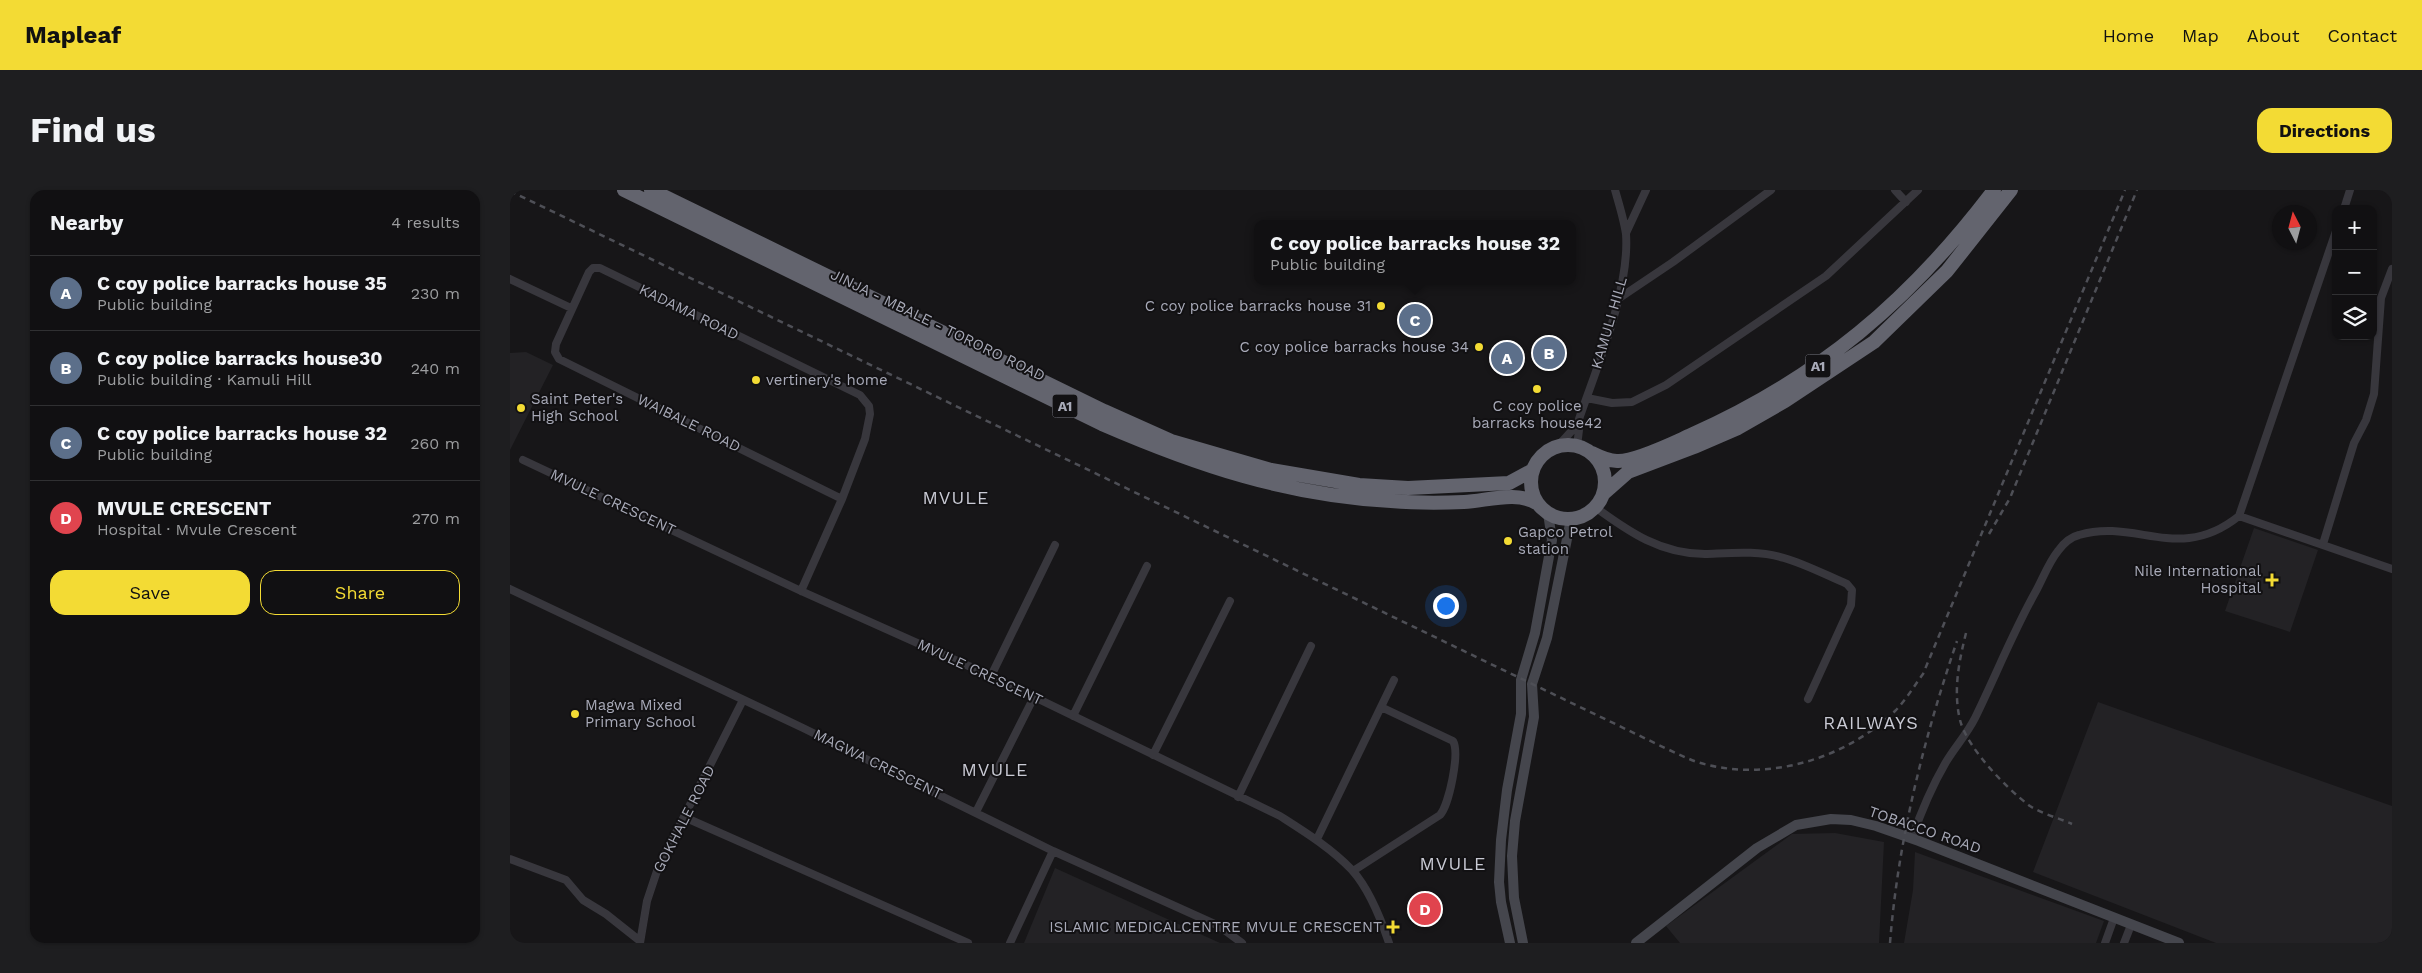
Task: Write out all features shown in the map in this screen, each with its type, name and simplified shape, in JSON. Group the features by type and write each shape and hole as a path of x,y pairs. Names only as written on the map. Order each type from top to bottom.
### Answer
{"highway":[{"name":"JINJA - MBALE - TORORO ROAD","path":"624,190 1102,424 1171,454 1269,484 1362,500 1464,502 1514,497 1531,499 1543,509"},
{"name":"JINJA - MBALE - TORORO ROAD","path":"651,190 1104,411 1171,441 1271,470 1359,486 1408,488 1509,483 1533,470"},
{"name":"A1","path":"1533,470 1543,455 1558,446 1577,446 1610,461 1624,461 1667,445 1758,402 1820,364 1861,332 1928,270 1964,229 1994,190"},
{"name":"A1","path":"1595,507 1603,494 1628,472 1738,428 1785,402 1874,342 1947,272 2012,190"},
{"path":"1592,454 1605,476 1603,494"},
{"path":"1533,470 1532,493 1543,509"},
{"path":"1571,519 1588,513 1595,507"},
{"name":"A1","path":"1543,509 1559,518 1571,519"}],"street":[{"name":"KAMULI HILL","path":"1558,446 1577,425 1618,299 1626,257 1626,233 1615,190"},
{"path":"1626,233 1646,190"},
{"path":"1618,299 1673,262 1771,190"},
{"path":"1895,190 1906,202"},
{"path":"1587,398 1612,403 1627,403 1643,398 1658,389 1826,276 1918,190"},
{"path":"2345,205 2350,190"},
{"path":"1912,838 1946,762 1974,719 2028,606 2057,552 2065,543 2077,536 2092,532 2111,532 2167,539 2197,537 2212,534 2239,516 2332,243"},
{"name":"KADAMA ROAD","path":"571,308 589,272 593,268 600,268 860,395 868,406 870,422 866,439 842,499"},
{"path":"2323,544 2354,443 2366,420 2374,394 2381,298 2392,269"},
{"path":"510,279 571,308"},
{"name":"WAIBALE ROAD","path":"571,308 555,348 559,359 842,499"},
{"name":"KAMULI HILL","path":"1577,425 1579,430 1577,446"},
{"name":"MVULE CRESCENT","path":"522,460 801,591 991,676 1280,816 1317,840 1353,871 1382,924 1389,943"},
{"path":"801,591 842,499"},
{"path":"1595,507 1643,540 1660,547 1692,553 1749,552 1784,558 1847,584 1852,590 1851,604 1808,700"},
{"path":"1510,943 1500,902 1500,849 1507,790 1521,714 1521,680 1535,633 1552,540 1543,509"},
{"path":"2239,516 2392,569"},
{"path":"1523,943 1514,898 1512,856 1515,821 1534,717 1532,684 1546,638 1571,519"},
{"path":"991,676 1055,545"},
{"path":"1073,716 1147,566"},
{"name":"MAGWA CRESCENT","path":"510,589 1054,851 1219,926 1242,943"},
{"path":"1152,755 1230,601"},
{"path":"1238,797 1311,646"},
{"path":"1317,840 1394,680"},
{"path":"976,812 1034,698"},
{"name":"GOKHALE ROAD","path":"640,942 647,900 658,868 743,700"},
{"path":"1353,871 1440,815 1447,802 1452,780 1456,750 1453,741 1381,707"},
{"path":"684,817 968,943"},
{"name":"TOBACCO ROAD","path":"1636,943 1757,848 1796,825 1832,819 1851,820 1912,838 2179,943"},
{"path":"1010,943 1054,851"},
{"path":"510,859 566,880 583,900 606,914 640,942"},
{"path":"2105,943 2114,918"},
{"path":"2124,943 2130,925"}],"shaded area":[{"name":"Saint Peter's High School","path":"526,352 553,365 510,450 510,353"},
{"name":"Nile International Hospital","path":"2254,528 2318,550 2290,632 2225,611"},
{"path":"2098,702 2392,806 2392,943 2216,943 2033,872"},
{"path":"1835,833 1884,842 1879,943 1680,943 1666,926 1792,834"},
{"path":"1915,852 2104,921 2096,943 1904,943 1913,890"},
{"path":"1055,868 1220,943 1024,943"}],"railway":[{"path":"510,191 1665,748 1697,762 1723,768 1750,770 1777,768 1803,763 1852,743 1875,728 1895,711 1923,674 2125,190"},
{"path":"1989,534 2010,498 2137,190"},
{"path":"1966,633 1959,665 1957,687 1958,709 1964,731 1989,767 2021,799 2040,811 2072,824"},
{"path":"1890,943 1899,866 1914,790 1923,752 1957,641"}],"place":[{"name":"C coy police barracks house 31","path":"1381,306"},
{"name":"C coy police barracks house 32","path":"1415,320"},
{"name":"C coy police barracks house 34","path":"1479,347"},
{"name":"C coy police barracks house30","path":"1549,353"},
{"name":"C coy police barracks house 35","path":"1507,358"},
{"name":"vertinery's home","path":"756,380"},
{"name":"C coy police barracks house42","path":"1537,389"},
{"name":"Saint Peter's High School","path":"521,408"},
{"name":"Gapco Petrol station","path":"1508,541"},
{"name":"Nile International Hospital","path":"2272,580"},
{"name":"Magwa Mixed Primary School","path":"575,714"},
{"name":"MVULE CRESCENT","path":"1425,909"},
{"name":"ISLAMIC MEDICALCENTRE MVULE CRESCENT","path":"1393,927"}],"district":[{"name":"MVULE","path":"956,498"},
{"name":"RAILWAYS","path":"1871,723"},
{"name":"MVULE","path":"995,770"},
{"name":"MVULE","path":"1453,864"}]}
